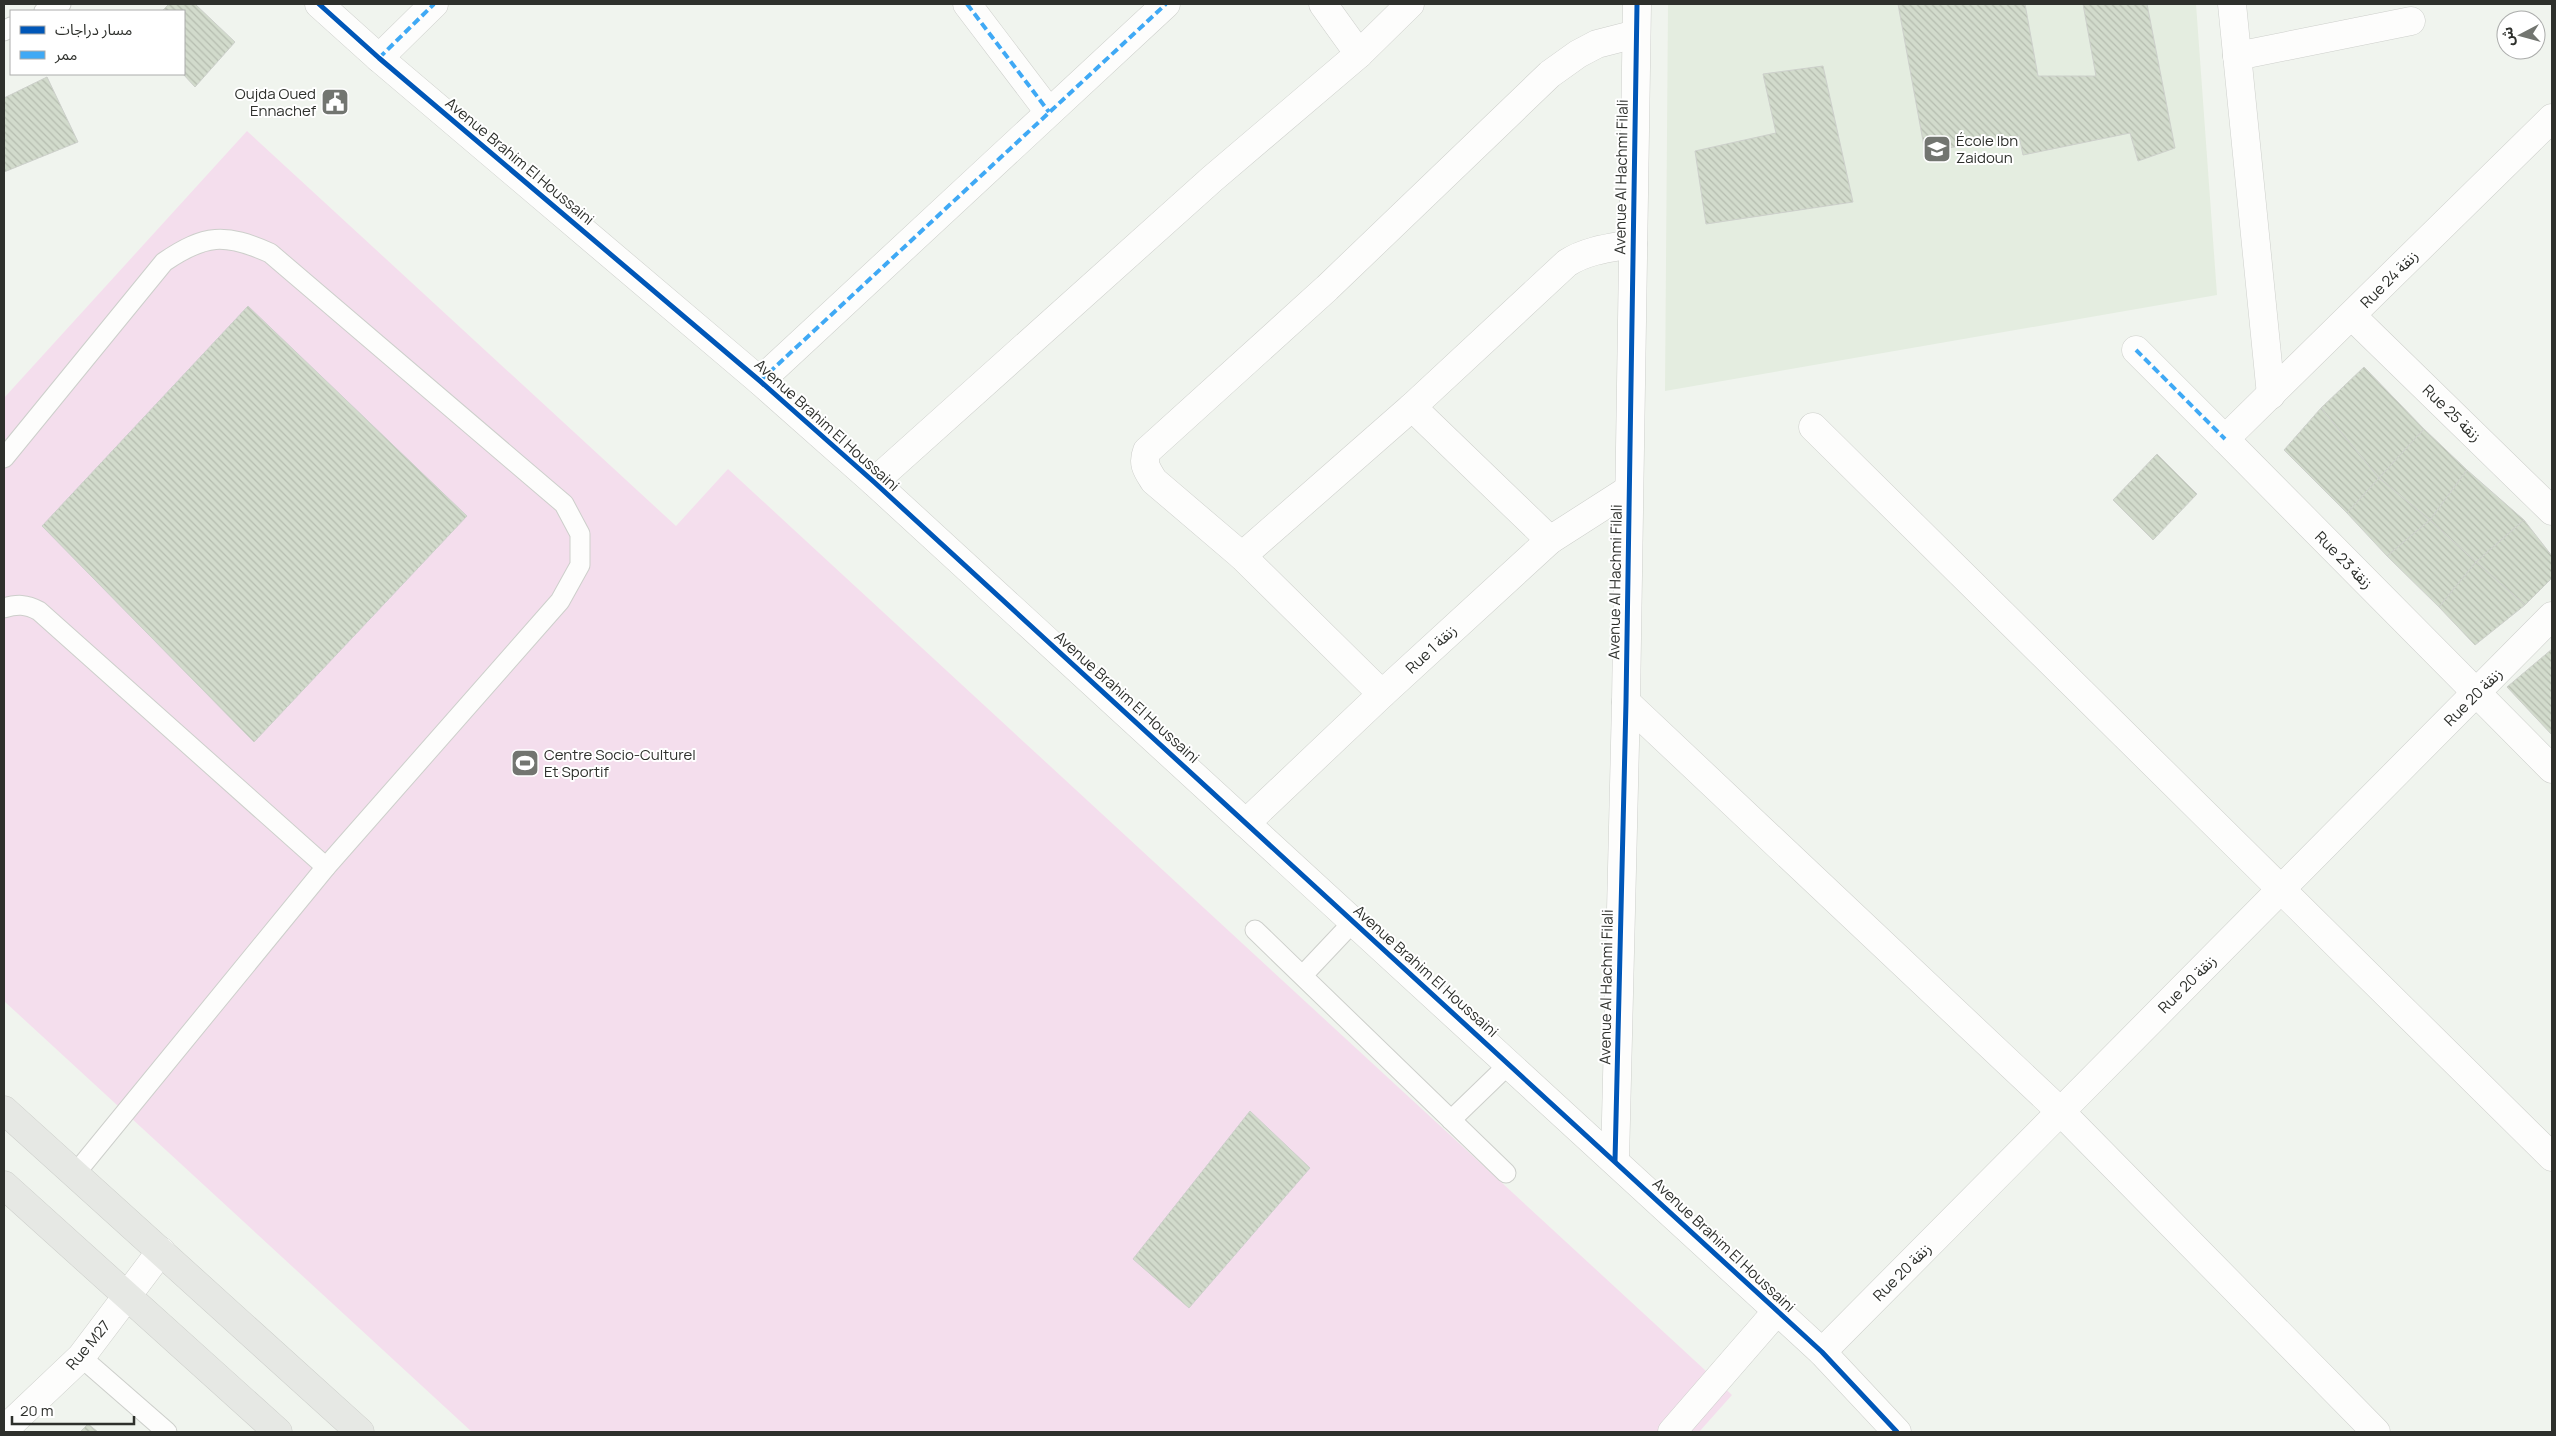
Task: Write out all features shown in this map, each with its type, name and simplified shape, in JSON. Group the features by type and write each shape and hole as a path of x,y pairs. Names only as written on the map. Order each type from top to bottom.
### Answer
{"main road":[{"path":"4,1110 360,1432"},
{"path":"4,1185 278,1432"}],"street":[{"name":"Avenue Brahim El Houssaini","path":"319,4 760,381 874,482 1778,1311 1822,1352 1897,1432"},
{"path":"380,58 434,4"},
{"path":"967,4 1049,112"},
{"path":"760,381 1166,4"},
{"path":"1324,4 1358,54"},
{"path":"874,482 1212,179 1358,54 1410,4"},
{"name":"Avenue Al Hachmi Filali","path":"1615,1161 1626,702 1637,4"},
{"path":"2232,4 2271,395"},
{"path":"2237,56 2411,21"},
{"path":"1382,694 1242,556 1154,481 1144,464 1147,451 1327,288 1550,74 1578,54 1597,44 1636,34"},
{"name":"Rue 24 زنقة","path":"2225,439 2552,118"},
{"path":"1242,556 1412,407 1567,262 1586,253 1633,244"},
{"name":"Rue 25 زنقة","path":"2352,316 2552,511"},
{"name":"Rue 23 زنقة","path":"2136,350 2552,769"},
{"path":"1412,407 1550,540"},
{"path":"1813,427 2282,888 2552,1157"},
{"name":"Rue 1 زنقة","path":"1246,823 1382,694 1550,540 1628,490"},
{"name":"Rue 20 زنقة","path":"1822,1352 2552,616"},
{"path":"1626,702 2060,1112 2376,1432"},
{"name":"Rue M27","path":"4,1430 81,1357 161,1251"},
{"path":"1672,1432 1778,1311"}],"lane":[{"path":"46,10 61,4"},
{"path":"4,458 164,262 188,246 215,239 243,242 270,254 564,504 580,534 580,565 560,601 326,867 75,1174"},
{"path":"4,608 15,604 28,605 38,611 326,867"},
{"path":"1303,974 1353,922"},
{"path":"1255,930 1303,974 1506,1173"},
{"path":"1451,1120 1508,1064"},
{"path":"81,1357 167,1432"}],"shaded area":[{"name":"École Ibn Zaidoun","path":"1668,4 2196,4 2217,295 1665,391"},
{"name":"Centre Socio-Culturel Et Sportif","path":"247,131 676,526 728,469 1732,1395 1699,1432 472,1432 4,1001 4,398"}],"building":[{"path":"169,4 195,4 235,42 195,87 184,75 185,10 163,10"},
{"path":"1898,4 2025,4 2038,76 2096,76 2083,4 2147,4 2175,148 2138,161 2130,133 2023,155 2019,136 1925,152"},
{"path":"1823,66 1853,202 1706,224 1695,151 1776,133 1763,74"},
{"path":"47,77 78,142 4,172 4,98"},
{"path":"248,306 467,516 254,742 42,526"},
{"path":"2364,367 2424,429 2379,478 2321,408"},
{"path":"2321,408 2379,478 2347,513 2284,450"},
{"path":"2424,429 2467,470 2430,520 2379,478"},
{"path":"2157,454 2197,494 2153,540 2113,500"},
{"path":"2467,470 2524,520 2476,562 2430,520"},
{"path":"2379,478 2430,520 2387,556 2347,513"},
{"path":"2430,520 2476,562 2439,607 2387,556"},
{"path":"2524,520 2552,556 2552,578 2525,605 2476,562"},
{"path":"2476,562 2525,605 2475,645 2439,607"},
{"path":"2552,649 2552,735 2507,687"},
{"path":"1250,1111 1310,1168 1189,1308 1133,1259"},
{"path":"88,1424 98,1432 80,1432"}],"marked path":[{"path":"379,58 434,4"},
{"path":"967,4 1049,112"},
{"path":"760,381 1166,4"},
{"path":"2136,350 2225,439"}],"cycle path":[{"path":"319,4 379,58 760,381 874,482 1822,1352 1897,1432"},
{"path":"1615,1161 1626,702 1637,4"}],"place":[{"name":"Oujda Oued Ennachef","path":"335,102"},
{"name":"École Ibn Zaidoun","path":"1937,149"},
{"name":"Centre Socio-Culturel Et Sportif","path":"525,763"}]}
